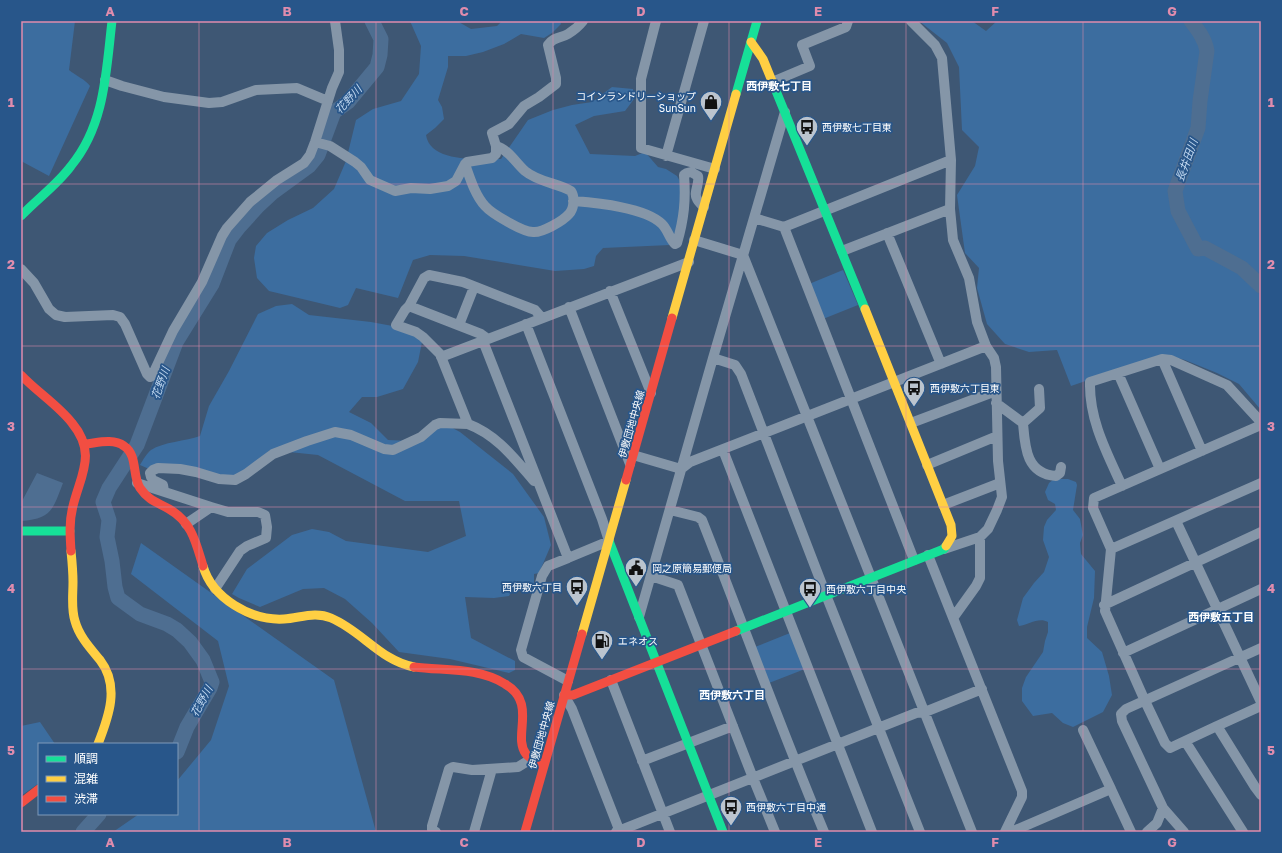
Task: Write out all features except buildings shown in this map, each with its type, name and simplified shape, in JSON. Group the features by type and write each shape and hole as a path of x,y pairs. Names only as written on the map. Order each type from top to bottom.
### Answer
{"street":[{"path":"21,216 72,166 82,151 97,119 105,80 112,21"},
{"path":"21,269 34,283 48,309 56,315 65,317 113,315 120,317 125,324 147,374 151,376 154,373 172,331 202,282 227,228 256,198 277,180 304,163 310,155 332,88 339,72 339,50 335,21"},
{"path":"315,142 326,145 355,162 361,167 370,180 395,191 410,188 430,189 448,186 456,181 464,164 467,162 492,158 496,154 496,146 492,132 509,124 524,106 540,97 556,84 556,78 548,45 556,38 567,34 583,21"},
{"path":"656,21 641,79 641,148 666,156 715,168"},
{"path":"666,156 704,21"},
{"name":"伊敷団地中央線","path":"525,832 757,21"},
{"path":"772,82 810,66 802,46 846,27 848,21"},
{"path":"912,21 935,45 942,58 951,160 950,209 953,240 969,278 977,322 986,346 994,358 997,436 1002,497 988,529 980,537 870,577 745,628 572,695 564,695 572,709 618,832 916,713 925,712 982,689"},
{"path":"751,42 763,59 785,112 895,382 943,505 952,536 944,549"},
{"path":"105,80 164,98 209,103 222,102 256,90 297,88 328,101"},
{"path":"640,617 681,469 785,112"},
{"path":"464,164 476,192 485,207 492,213 515,226 529,232 540,232 568,215 573,201 572,191 526,172 504,150 496,146"},
{"path":"754,218 784,227 951,160"},
{"path":"573,201 626,208 656,220 666,228 675,244 677,243 683,219 685,203 684,175 687,173 690,172 698,176 696,195 697,199 704,206"},
{"path":"842,251 950,209"},
{"path":"784,227 914,560"},
{"path":"887,234 941,364"},
{"path":"694,240 743,254"},
{"path":"743,254 972,832"},
{"path":"442,357 688,262"},
{"path":"468,424 442,357 423,337 416,332 396,325 409,306 424,278 429,275 463,282 535,310 542,318"},
{"path":"459,325 474,287"},
{"path":"610,291 651,393"},
{"path":"409,306 481,334 485,340 539,486 568,558"},
{"path":"569,307 632,459 681,469 690,462 986,346"},
{"path":"526,324 723,832"},
{"path":"713,358 735,365 741,374 826,595 920,832"},
{"path":"1162,359 1202,451"},
{"path":"1122,486 1097,430 1090,398 1090,382 1162,359 1171,360 1227,385 1261,422"},
{"path":"1118,373 1160,469"},
{"path":"21,375 30,385 72,422 80,432 85,444 87,454 86,466 72,505 70,531 73,572 73,611 79,632 108,673 111,681 111,692 106,724 98,743"},
{"path":"1023,423 1040,408 1039,389"},
{"path":"911,423 996,391"},
{"path":"996,403 1023,423 1025,450 1031,462 1037,469 1048,475 1056,476 1060,472 1061,467"},
{"path":"164,492 163,485 153,480 150,473 158,468 180,469 219,479 235,480 246,474 273,454 335,432 351,435 384,449 393,450 421,438 435,425 440,423 468,424 480,428 496,439 539,486"},
{"path":"1261,425 1094,498 1094,508 1111,549 1104,605 1105,611 1144,701 1165,743 1170,748 1261,706"},
{"path":"927,465 997,436"},
{"path":"85,444 105,442 118,443 126,447 133,459 137,483 147,497 154,503 174,512 186,524 196,540 203,566 209,580 215,589 227,600 245,609 275,620 313,614 328,617 349,628 395,661 418,668 472,672 501,681 508,685 518,697 522,705 523,721 521,737 525,752 531,759 544,765"},
{"path":"722,450 872,832"},
{"path":"137,483 228,512 258,512 265,515 267,528 266,538 247,546 240,551 215,589"},
{"path":"943,505 1000,483"},
{"path":"1111,549 1261,483"},
{"path":"186,524 211,507"},
{"path":"670,510 698,517 702,520 824,832"},
{"path":"1176,521 1261,702"},
{"path":"21,531 70,531"},
{"path":"1104,605 1261,532"},
{"path":"953,618 980,578 980,537"},
{"path":"568,681 524,657 521,650 545,571 548,566 609,541"},
{"path":"928,555 1022,791 1022,797 1005,832"},
{"path":"651,576 678,585 772,831"},
{"path":"1123,653 1261,589"},
{"path":"1184,832 1163,808 1122,721 1121,714 1126,709 1261,648"},
{"path":"611,680 670,832"},
{"path":"642,760 733,726"},
{"path":"1217,726 1261,795"},
{"path":"1083,730 1132,832"},
{"path":"1186,741 1243,832"},
{"path":"436,832 432,830 432,826 449,769 453,767 472,770 518,767 531,759"},
{"path":"474,832 492,769"},
{"path":"1011,832 1111,789"},
{"path":"21,803 38,790"},
{"path":"1147,832 1157,823 1163,808"}],"shaded area":[{"path":"21,21 75,21 69,70 90,86 49,176 21,161"},
{"path":"410,21 457,21 471,29 497,26 502,21 560,21 561,24 552,33 544,38 521,34 504,44 483,52 466,56 448,56 448,67 438,100 442,107 444,119 426,135 430,144 436,151 457,158 501,159 528,120 553,110 592,102 612,87 633,89 634,99 625,111 594,116 575,125 590,154 635,156 645,152 658,167 666,169 677,176 683,187 676,239 670,245 603,248 596,256 594,266 584,269 555,271 464,256 430,255 413,260 398,298 356,288 348,305 340,308 269,291 257,278 254,258 256,246 267,233 288,220 313,208 334,189 346,161 356,120 373,109 401,101 419,74 421,46"},
{"path":"919,21 972,21 986,31 997,21 1261,21 1261,410 1239,384 1185,360 1166,355 1071,386 1057,350 1029,352 1005,344 987,324 977,288 979,268 965,253 957,195 975,166 979,147 962,130 959,67 947,43"},
{"path":"843,270 858,305 823,319 809,284"},
{"path":"292,304 309,315 371,322 398,327 419,338 422,342 418,362 403,389 377,397 362,397 349,412 371,423 388,440 411,441 445,424 460,432 513,474 544,517 551,545 539,573 534,574 534,584 517,581 509,596 494,598 465,597 471,638 515,661 515,670 509,673 450,659 399,652 372,623 345,599 324,588 303,589 260,607 232,594 247,569 292,535 312,529 329,532 346,541 428,552 466,536 459,501 405,501 318,455 270,450 248,469 232,477 149,469 140,465 148,453 156,447 200,436 209,406 258,314 276,306"},
{"path":"37,473 63,483 57,500 50,511 39,518 21,521 21,503"},
{"path":"1054,479 1068,479 1076,482 1077,485 1073,510 1080,519 1083,535 1080,543 1081,554 1095,571 1094,598 1087,627 1087,638 1102,652 1109,676 1112,695 1103,712 1073,727 1063,723 1052,713 1033,716 1022,701 1022,688 1026,677 1043,652 1048,632 1048,622 1041,620 1019,626 1017,620 1023,598 1044,572 1049,557 1043,540 1044,527 1047,520 1056,510 1055,504 1048,500 1045,492 1049,483"},
{"path":"141,543 334,680 376,832 113,832 138,815 178,815 178,780 211,740 229,686 218,641 131,574"},
{"path":"790,633 805,669 769,683 755,647"},
{"path":"40,722 54,743 38,743 38,784 21,796 21,726"}],"waterway":[{"name":"花野川","path":"178,750 187,727 212,682 203,660 190,642 177,630 167,624 140,614 118,598 107,537 109,520 103,502 109,488 137,445 176,342 212,284 229,240 258,206 272,193 309,166 318,155 334,112 348,102 377,67 380,55 381,39 372,21"},
{"name":"長井田川","path":"1191,21 1199,31 1207,51 1198,128 1175,191 1178,211 1198,249 1205,248 1242,268 1261,286"},
{"name":"花野川","path":"83,832 98,815"}],"traffic: fast":[{"path":"21,216 53,186 71,166 91,133 102,97 112,21"},
{"path":"736,94 757,21"},
{"path":"774,86 865,309"},
{"path":"21,531 70,531"},
{"path":"609,541 723,832"},
{"path":"736,631 944,549 946,546"}],"traffic: slow":[{"path":"751,42 763,59 774,86"},
{"path":"672,318 736,94"},
{"path":"865,309 951,525 952,536 946,546"},
{"path":"582,634 626,480"},
{"path":"71,551 75,621 82,637 100,660 110,680 111,701 109,712 98,743"},
{"path":"203,566 208,578 215,588 234,605 246,612 271,619 284,619 313,615 325,616 352,630 391,659 414,667"}],"traffic: jam":[{"path":"626,480 672,318"},
{"path":"21,375 66,416 80,434 84,444 85,464 71,517 71,551"},
{"path":"85,444 115,442 124,446 128,450 133,460 136,478 140,488 150,499 177,514 183,520 192,534 203,566"},
{"path":"564,695 573,695 736,631"},
{"path":"525,832 582,634"},
{"path":"414,667 472,672 484,675 505,684 515,692 520,700 523,719 521,738 522,747 528,756 544,765"},
{"path":"21,803 38,790"}],"place":[{"name":"コインランドリーショップ SunSun","path":"711,122"},
{"name":"西伊敷七丁目東","path":"807,146"},
{"name":"西伊敷六丁目東","path":"914,408"},
{"name":"岡之原簡易郵便局","path":"636,588"},
{"name":"西伊敷六丁目","path":"577,606"},
{"name":"西伊敷六丁目中央","path":"810,608"},
{"name":"エネオス","path":"602,660"},
{"name":"西伊敷六丁目中通","path":"731,826"}],"district":[{"name":"西伊敷七丁目","path":"779,85"},
{"name":"西伊敷五丁目","path":"1221,616"},
{"name":"西伊敷六丁目","path":"732,694"}]}
